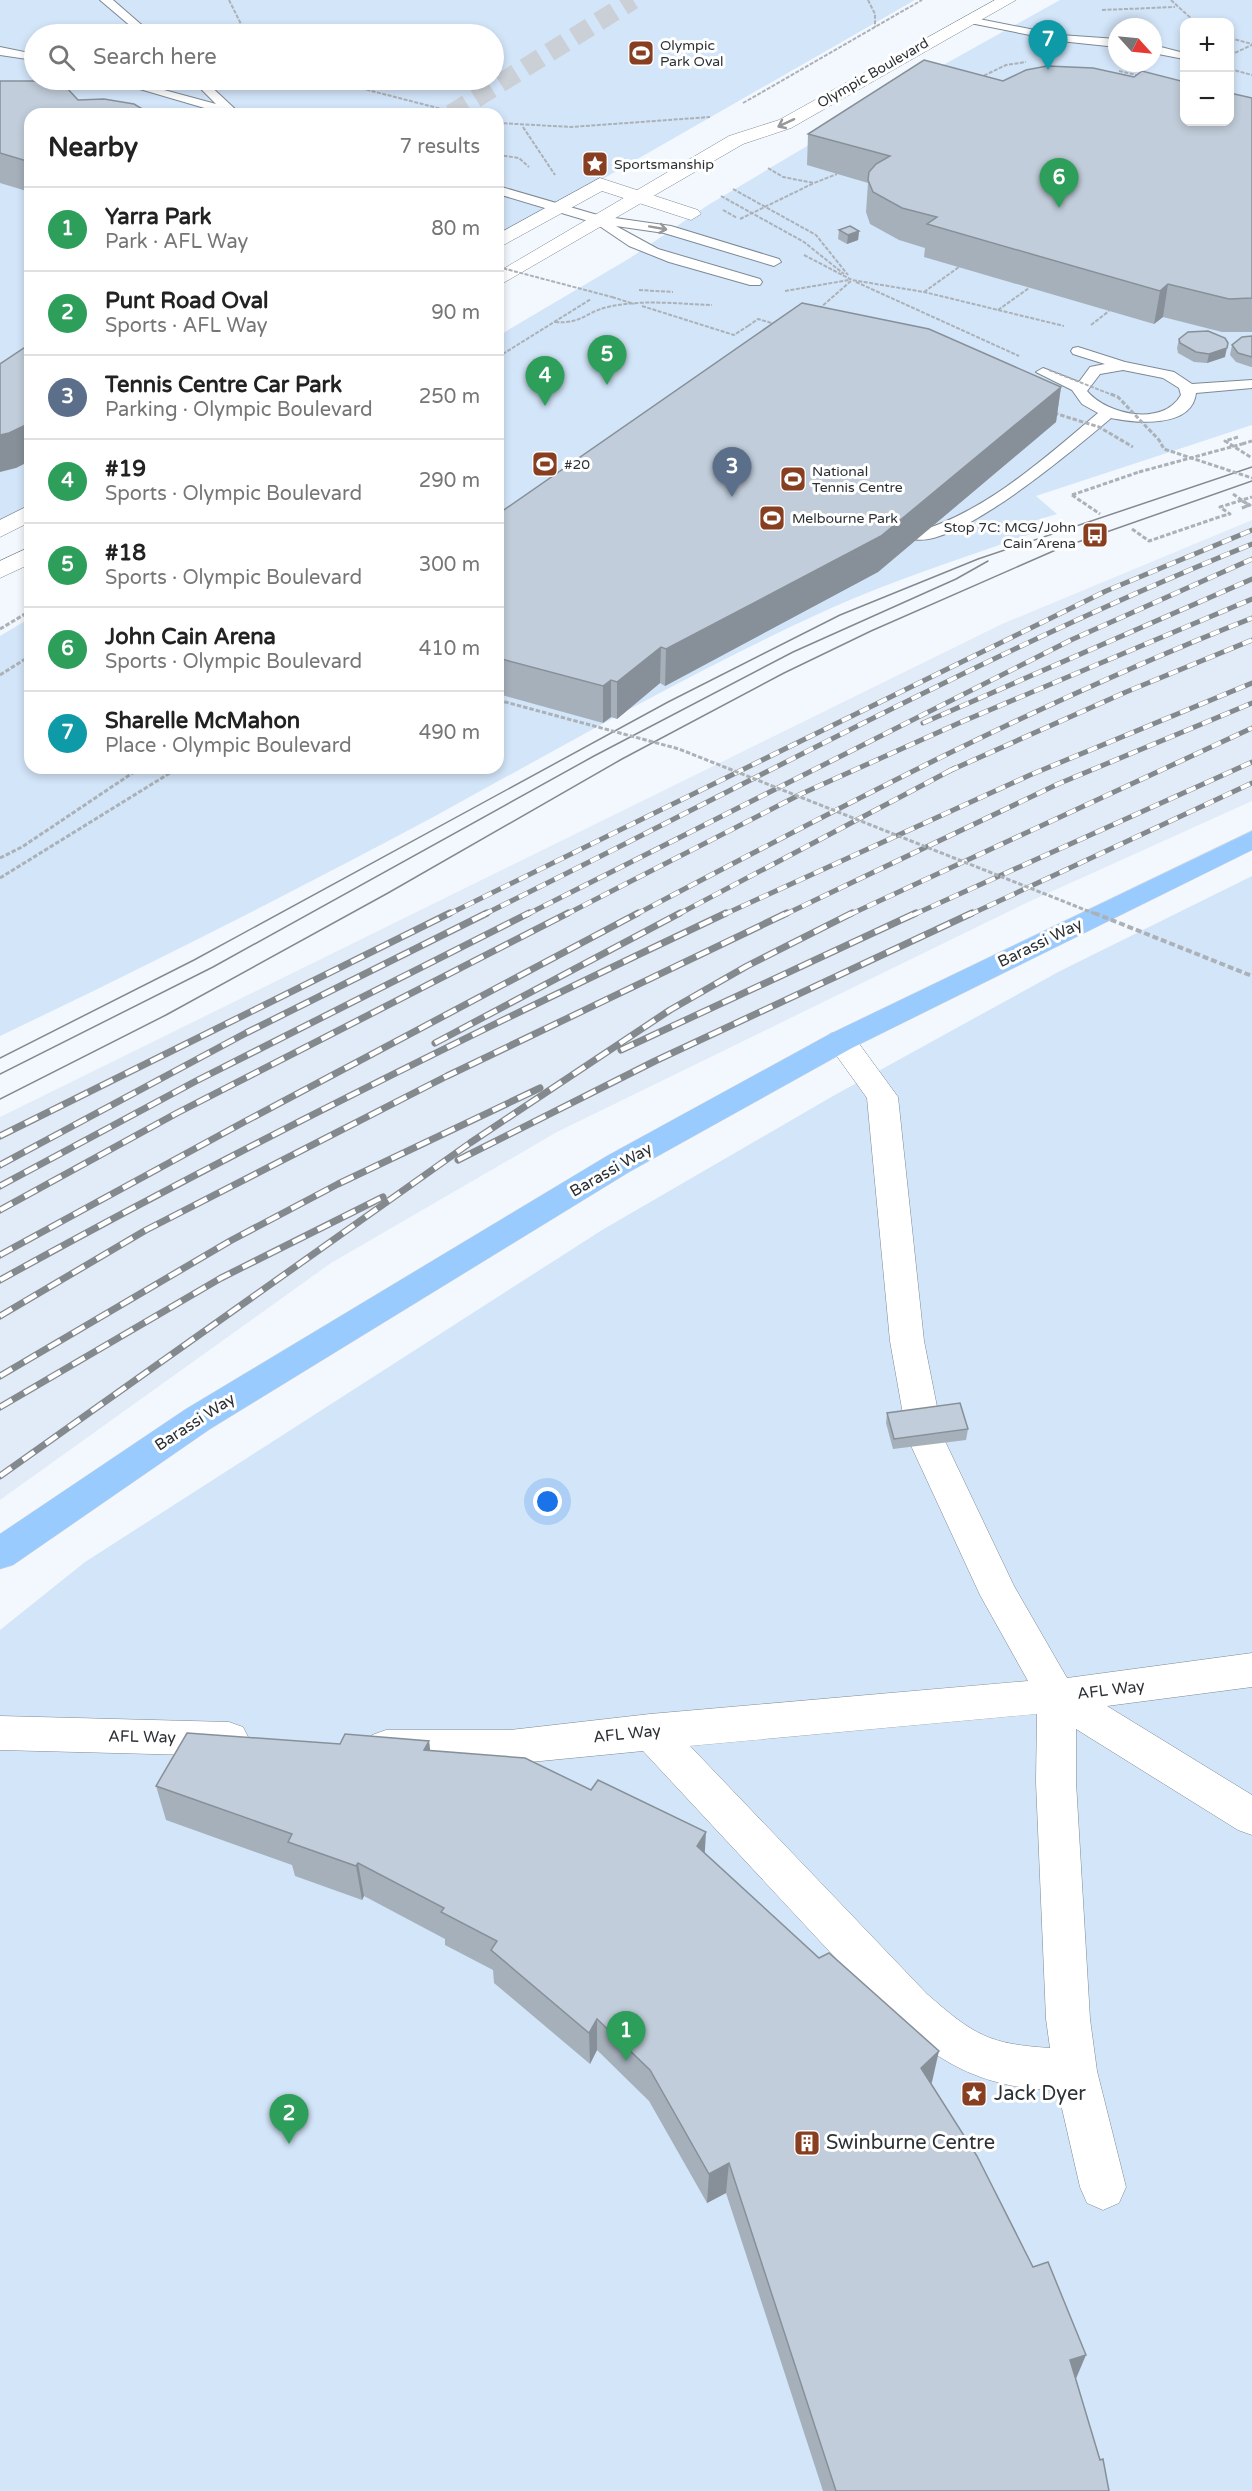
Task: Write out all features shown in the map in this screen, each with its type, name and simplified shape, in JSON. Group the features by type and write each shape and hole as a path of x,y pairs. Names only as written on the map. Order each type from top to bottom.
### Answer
{"main road":[{"name":"Barassi Way","path":"0,1554 198,1419 618,1164 841,1041 1252,839"}],"street":[{"name":"Olympic Boulevard","path":"504,276 736,140 785,124 1008,0"},
{"path":"947,15 969,20"},
{"name":"Olympic Boulevard","path":"736,140 756,117 766,111"},
{"path":"504,239 600,184 691,214"},
{"path":"0,530 24,516"},
{"path":"0,571 24,557"},
{"path":"841,1041 882,1097 907,1341 925,1437 999,1595 1057,1696 1252,1818"},
{"name":"AFL Way","path":"349,1745 416,1748 510,1747 650,1731 984,1700 1057,1696 1252,1670"},
{"path":"1057,1696 1056,1782 1068,2019 1075,2071 1103,2187"},
{"path":"650,1731 912,2009 940,2034 965,2052 992,2063 1015,2068 1075,2071"},
{"name":"AFL Way","path":"0,1734 258,1740"}],"lane":[{"path":"106,0 134,24"},
{"path":"969,20 1060,38 1108,42"},
{"path":"0,51 24,55"},
{"path":"1162,51 1180,55"},
{"path":"151,90 217,108"},
{"path":"209,90 229,108"},
{"path":"504,192 600,220 666,229 774,262"},
{"path":"600,220 616,235 642,248 755,282"},
{"path":"1078,351 1123,366"},
{"path":"1139,366 1168,374 1186,389 1187,397 1183,405 1160,416 1124,417 1107,413 1083,399 1079,391 1082,388 1095,370 1139,366"},
{"path":"1044,369 1082,388"},
{"path":"1186,389 1252,384"},
{"path":"919,536 958,525 1076,441 1107,413"}],"path":[{"path":"229,0 241,24"},
{"path":"868,0 874,14 875,27"},
{"path":"741,104 922,0"},
{"path":"1171,0 1191,18"},
{"path":"1234,39 1252,45"},
{"path":"1234,53 1252,45"},
{"path":"972,82 1006,65 1031,62"},
{"path":"1234,70 1252,75"},
{"path":"1123,72 1142,76"},
{"path":"363,90 436,108"},
{"path":"504,124 523,126 609,125 720,116"},
{"path":"523,126 562,186 585,193"},
{"path":"768,168 783,177 814,183"},
{"path":"740,219 837,174"},
{"path":"732,189 816,235 852,280"},
{"path":"721,195 804,242 852,280"},
{"path":"803,254 852,280 1021,357"},
{"path":"924,292 959,267"},
{"path":"504,269 593,291 734,335 758,319 780,326"},
{"path":"818,310 852,280"},
{"path":"781,292 852,280 924,292 1073,328"},
{"path":"997,310 1029,288"},
{"path":"639,290 674,292"},
{"path":"504,353 591,299"},
{"path":"555,322 577,325 606,307 636,304 712,305"},
{"path":"1084,330 1109,311"},
{"path":"1044,369 1118,397 1159,440 1164,449 1252,478"},
{"path":"1053,413 1099,427 1132,447"},
{"path":"1233,447 1224,441 1238,437 1225,441 1252,458"},
{"path":"1100,514 1072,495 1139,472 1252,441"},
{"path":"1233,495 1249,505 1242,508 1250,505 1242,500"},
{"path":"1132,529 1149,541 1230,514 1220,507 1252,496"},
{"path":"0,629 24,615"},
{"path":"0,675 24,660"},
{"path":"504,702 679,749 1252,976"},
{"path":"0,858 22,847 131,774"},
{"path":"0,878 168,774"}],"shaded area":[{"path":"0,0 915,0 504,236 504,108 24,108 24,508 0,522"},
{"name":"Melbourne Park","path":"1060,0 1252,0 1252,425 1036,496 1057,514 1034,521 1042,530 882,587 779,632 632,708 329,872 165,956 0,1036 0,636 24,622 24,774 504,774 504,332 630,258 708,205 945,64"},
{"path":"1252,520 1252,801 1024,904 557,1132 331,1263 0,1500 0,1117 1002,624"},
{"path":"1252,876 1252,2491 0,2491 0,1630 85,1562 602,1230 833,1096 1060,971"}],"building":[{"path":"924,60 1003,81 1026,70 1047,66 1093,68 1134,77 1141,72 1146,72 1180,81 1180,126 1234,126 1234,94 1252,98 1252,298 1229,299 1168,284 1160,291 927,224 937,217 902,208 873,192 868,180 869,172 876,164 890,156 808,134"},
{"path":"0,81 24,81 24,90 69,90 78,100 104,99 134,104 141,108 24,108 24,160 0,153"},
{"path":"850,226 859,231 848,235 839,230"},
{"name":"National Tennis Centre","path":"802,303 929,329 1061,387 881,536 666,649 661,647 617,682 611,680 603,686 504,660 504,510"},
{"path":"1208,331 1225,338 1228,343 1227,348 1209,354 1196,352 1180,343 1179,339 1188,332"},
{"path":"1252,336 1252,357 1238,353 1232,345 1242,337"},
{"path":"24,348 24,426 0,435 0,364"},
{"path":"960,1403 968,1429 894,1439 887,1413"},
{"name":"Swinburne Centre","path":"187,1733 340,1744 345,1734 429,1741 424,1750 525,1758 591,1790 598,1780 706,1832 697,1846 819,1958 829,1953 939,2051 921,2068 977,2156 1033,2267 1048,2262 1086,2355 1070,2360 1100,2460 1103,2459 1109,2491 836,2491 729,2163 709,2174 650,2070 597,2019 589,2033 491,1950 497,1941 441,1912 444,1908 358,1863 356,1866 288,1842 292,1834 156,1786"}],"tunnel":[{"path":"504,81 633,0"},
{"path":"461,108 489,90"}],"tram line":[{"path":"0,1058 194,960 668,702 840,615 978,559 1252,467"},
{"path":"0,1099 166,1015 388,893 622,759 784,673 871,631 1058,549 1252,481"},
{"path":"0,1074 213,967 594,756 793,652 956,579 988,561"}],"railway":[{"path":"447,915 1106,591 1252,530"},
{"path":"487,913 960,675 1154,585 1252,544"},
{"path":"526,915 1071,640 1252,559"},
{"path":"923,723 1252,579"},
{"path":"565,915 801,794 959,723 1252,599"},
{"path":"635,915 940,758 1094,685 1252,618"},
{"path":"951,770 1126,692 1252,640"},
{"path":"723,915 1030,775 1252,683"},
{"path":"784,915 1058,784 1252,703"},
{"path":"849,915 1252,728"},
{"path":"913,915 1252,762"},
{"path":"951,770 955,768"},
{"path":"677,915 951,770"},
{"path":"969,915 1252,783"},
{"path":"0,1136 450,913"},
{"path":"0,1165 246,1033 487,913"},
{"path":"483,915 487,913"},
{"path":"0,1186 196,1081 529,913"},
{"path":"0,1210 177,1113 568,913"},
{"path":"0,1255 244,1122 638,913"},
{"path":"435,1043 680,913"},
{"path":"0,1280 269,1137 726,913"},
{"path":"0,1316 146,1230 447,1076 787,913"},
{"path":"0,1476 470,1143 670,1010 747,966 852,913"},
{"path":"621,1050 916,913"},
{"path":"458,1160 655,1061 972,913"},
{"path":"0,1376 230,1241 338,1184 540,1088"},
{"path":"0,1407 221,1278 383,1197"}],"place":[{"name":"Olympic Park Oval","path":"641,53"},
{"name":"Sharelle McMahon","path":"1048,70"},
{"name":"Sportsmanship","path":"595,164"},
{"name":"John Cain Arena","path":"1059,208"},
{"name":"#18","path":"607,385"},
{"name":"#19","path":"545,406"},
{"name":"#20","path":"545,464"},
{"name":"National Tennis Centre","path":"793,479"},
{"name":"Tennis Centre Car Park","path":"732,497"},
{"name":"Melbourne Park","path":"772,518"},
{"name":"Stop 7C: MCG/John Cain Arena","path":"1095,535"},
{"name":"Yarra Park","path":"626,2061"},
{"name":"Jack Dyer","path":"974,2094"},
{"name":"Swinburne Centre","path":"807,2143"},
{"name":"Punt Road Oval","path":"289,2144"}]}
